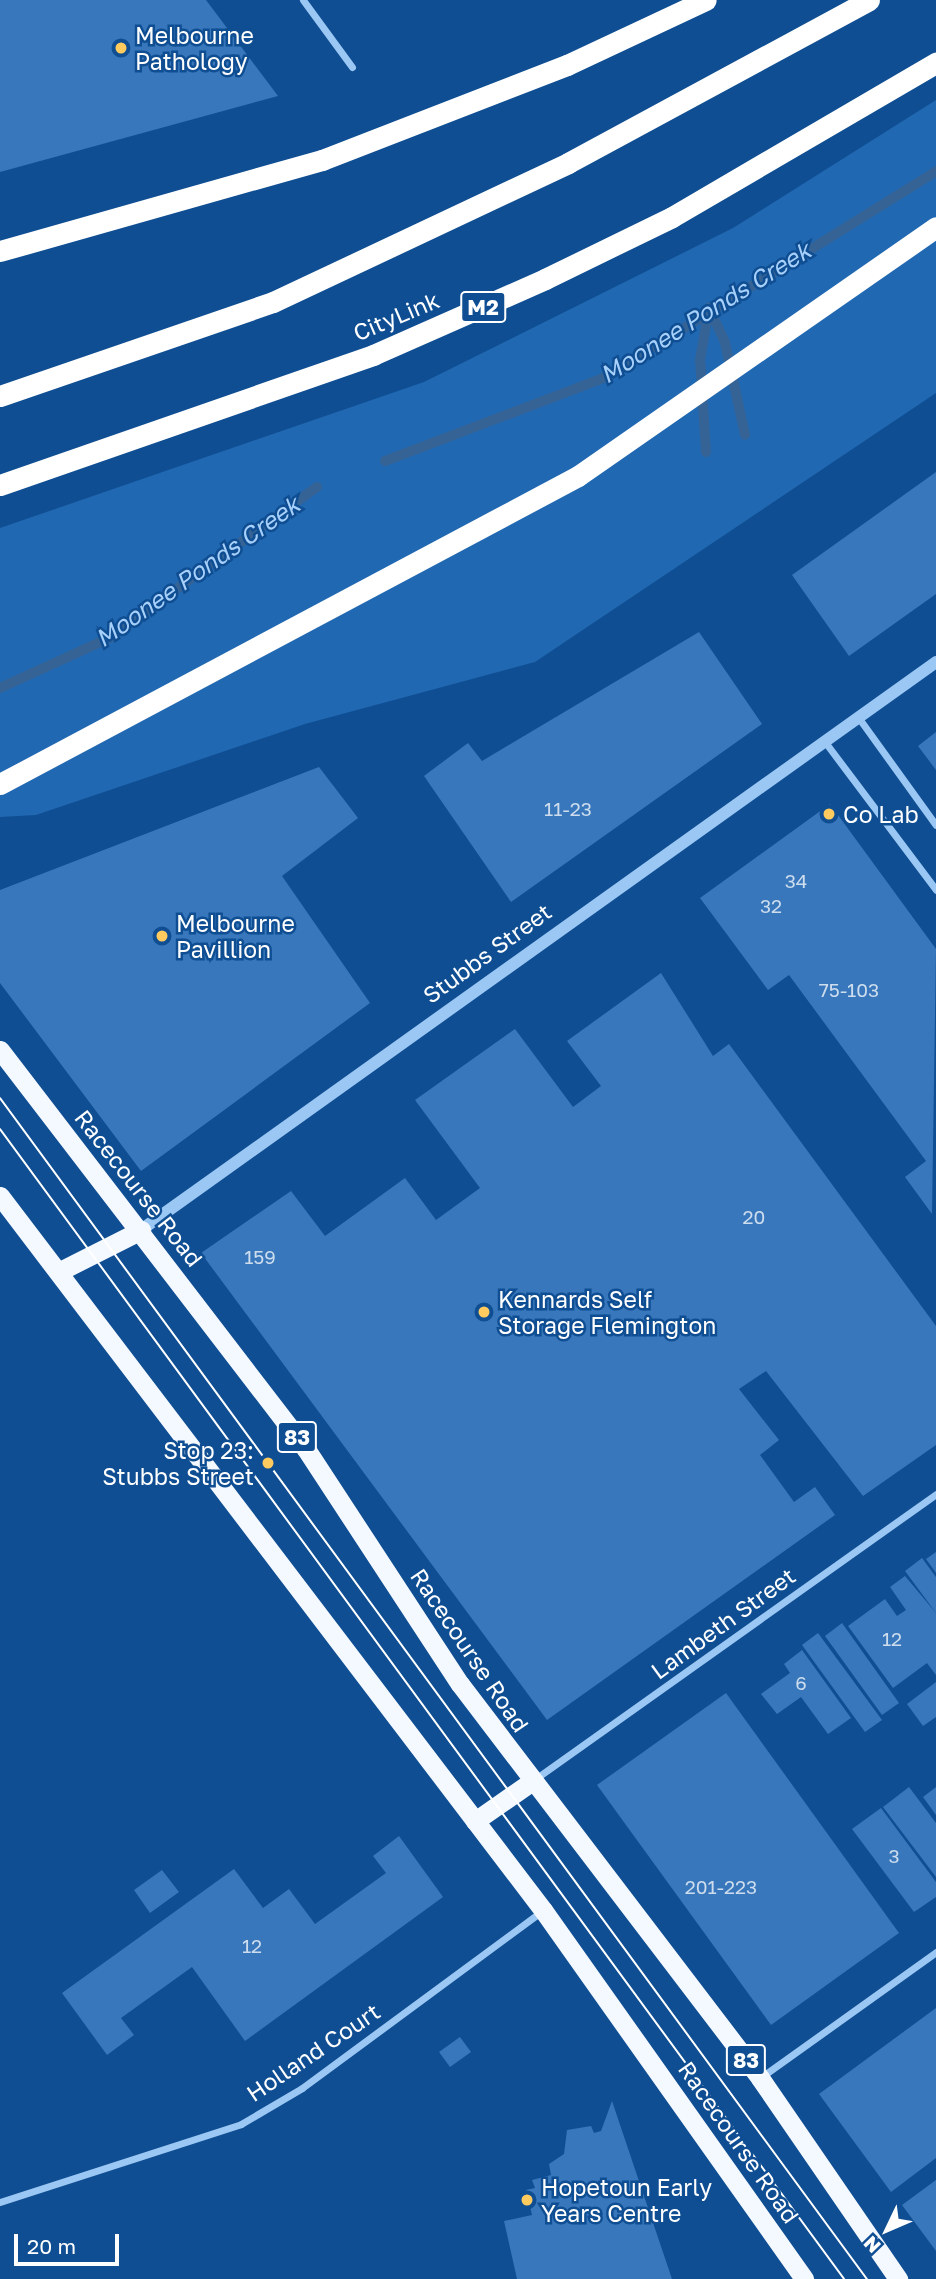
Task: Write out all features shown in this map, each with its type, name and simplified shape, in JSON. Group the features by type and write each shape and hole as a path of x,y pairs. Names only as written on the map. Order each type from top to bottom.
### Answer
{"highway":[{"path":"0,251 322,160 567,65 706,0"},
{"path":"0,396 273,302 568,163 869,0"},
{"name":"CityLink","path":"0,485 360,360 545,279 672,217 936,63"},
{"path":"1,785 578,476 936,228"},
{"name":"Racecourse Road","path":"0,1050 141,1230 306,1449 531,1782 760,2078 898,2279"},
{"name":"Racecourse Road","path":"0,1196 60,1271 543,1910 804,2279"},
{"name":"Stubbs Street","path":"60,1271 141,1230"},
{"path":"475,1821 531,1782"}],"street":[{"path":"303,0 352,67"},
{"name":"Stubbs Street","path":"141,1230 936,662"},
{"path":"858,718 936,825"},
{"path":"825,742 936,890"},
{"name":"Lambeth Street","path":"531,1782 936,1494"},
{"name":"Holland Court","path":"0,2202 241,2124 302,2088 543,1910"},
{"path":"760,2078 936,1952"}],"shaded area":[{"path":"936,100 936,393 535,662 305,724 36,815 0,817 0,528 424,382 733,228"}],"building":[{"name":"Melbourne Pathology","path":"0,0 206,0 278,96 0,172"},
{"path":"936,472 936,594 849,656 792,575"},
{"path":"699,632 762,724 511,902 424,776 468,743 482,761"},
{"path":"936,732 936,770 918,746"},
{"name":"Melbourne Pavillion","path":"319,767 358,818 282,876 370,1003 141,1171 0,983 0,890"},
{"path":"830,804 936,949 932,1214 905,1177 926,1161 789,975 768,990 700,898"},
{"path":"661,973 713,1056 729,1044 936,1326 936,1445 863,1496 766,1371 739,1389 779,1440 760,1455 794,1502 815,1487 835,1515 547,1720 201,1253 291,1191 325,1236 405,1178 436,1220 480,1188 415,1100 515,1029 573,1107 601,1086 567,1041"},
{"path":"936,1552 936,1573 926,1559"},
{"path":"922,1558 936,1577 936,1613 905,1571"},
{"path":"905,1576 936,1613 936,1675 927,1663 893,1688 848,1626 885,1599 897,1616 906,1610 890,1587"},
{"path":"842,1623 899,1703 882,1715 825,1636"},
{"path":"818,1633 882,1720 865,1732 802,1645"},
{"path":"802,1650 851,1718 828,1734 801,1697 777,1714 761,1694 790,1673 784,1664"},
{"path":"936,1682 936,1717 923,1726 907,1704"},
{"path":"726,1693 899,1933 771,2025 597,1785"},
{"path":"909,1787 936,1823 936,1877 883,1807"},
{"path":"936,1787 936,1815 923,1797"},
{"path":"881,1808 936,1882 936,1897 914,1912 852,1829"},
{"path":"399,1836 443,1897 245,2041 192,1967 121,2018 134,2035 107,2055 62,1993 234,1869 263,1908 289,1889 315,1924 386,1873 373,1856"},
{"path":"162,1870 179,1892 150,1913 134,1890"},
{"path":"936,2008 936,2158 891,2192 819,2094"},
{"path":"460,2037 471,2052 450,2067 439,2052"},
{"path":"612,2101 672,2279 517,2279 504,2221 532,2215 526,2190 535,2188 532,2180 551,2175 549,2164 564,2154 567,2130 591,2126 594,2133 601,2131"},
{"path":"936,2180 936,2251 902,2205"}],"waterway":[{"name":"Moonee Ponds Creek","path":"385,461 604,378 936,171"},
{"path":"709,308 725,343 745,435"},
{"path":"706,452 700,360 709,308"},
{"name":"Moonee Ponds Creek","path":"0,688 109,638 317,487"}],"tram line":[{"path":"0,1098 867,2279"},
{"path":"0,1129 844,2279"}],"place":[{"name":"Melbourne Pathology","path":"121,48"},
{"name":"Co Lab","path":"829,814"},
{"name":"Melbourne Pavillion","path":"162,936"},
{"name":"Kennards Self Storage Flemington","path":"484,1312"},
{"name":"Stop 23: Stubbs Street","path":"268,1463"},
{"name":"Hopetoun Early Years Centre","path":"527,2200"}]}
